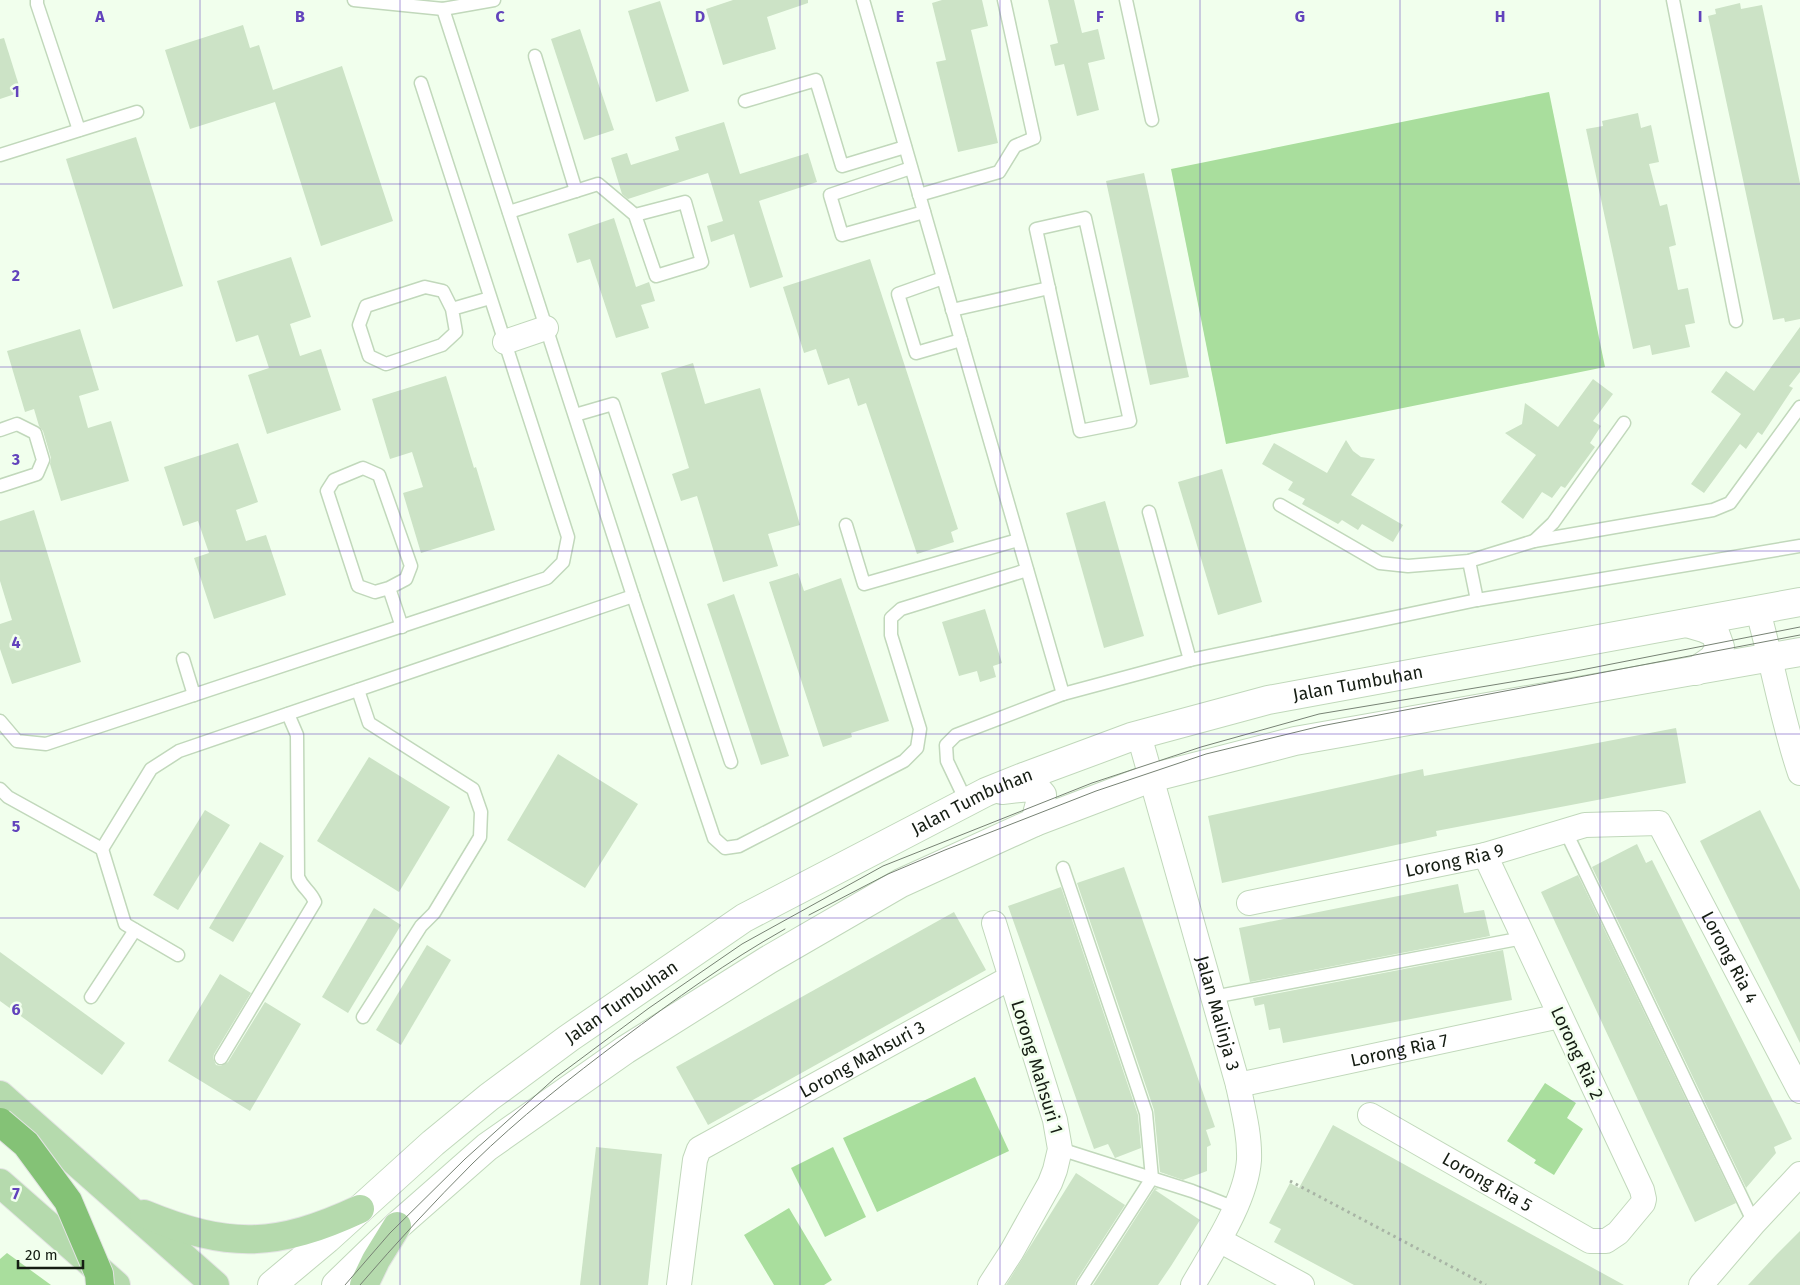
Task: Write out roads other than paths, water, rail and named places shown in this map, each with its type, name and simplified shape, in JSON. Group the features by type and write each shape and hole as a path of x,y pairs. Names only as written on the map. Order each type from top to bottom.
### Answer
{"highway":[{"path":"0,1122 26,1144 68,1200 98,1274 111,1284"}],"main road":[{"name":"Jalan Tumbuhan","path":"272,1285 433,1143 482,1103 569,1038 744,918 976,797 1026,776 1139,735 1268,700 1800,602"},
{"path":"1687,623 1715,633 1720,647 1712,659 1696,671"},
{"path":"336,1285 397,1226 487,1148 626,1050 768,960 901,883 1035,822 1151,778 1295,742 1800,652"},
{"path":"1173,726 1166,744 1170,754 1180,760 1220,760"},
{"path":"976,797 1030,787 1036,788 1042,795 1035,822"},
{"path":"885,844 880,858 880,866 885,873 892,876 916,866 930,870"},
{"path":"0,1095 214,1285"},
{"path":"0,1183 111,1284"},
{"path":"126,1207 197,1233 245,1241 297,1233 339,1219 360,1209"},
{"path":"364,1285 376,1260 397,1226"}],"street":[{"path":"505,342 546,328"},
{"path":"1758,611 1771,658 1789,742 1800,773"},
{"name":"Jalan Malinja 3","path":"1139,735 1238,1085 1248,1138 1249,1161 1245,1184 1219,1240 1193,1285"},
{"name":"Lorong Ria 9","path":"1249,904 1485,855 1585,825 1659,823"},
{"name":"Lorong Ria 4","path":"1659,823 1800,1091"},
{"name":"Lorong Ria 2","path":"1485,855 1522,938 1644,1194 1642,1207 1618,1233 1606,1241"},
{"name":"Lorong Mahsuri 1","path":"990,1285 1012,1251 1050,1183 1056,1170 1060,1149 1056,1120 994,923"},
{"name":"Lorong Mahsuri 3","path":"682,1283 695,1160 699,1149 1010,978"},
{"name":"Lorong Ria 7","path":"1238,1085 1560,1016"},
{"name":"Lorong Ria 5","path":"1370,1114 1590,1241 1606,1241"},
{"path":"1701,1285 1754,1223 1800,1174"},
{"path":"1219,1240 1302,1285"}],"lane":[{"path":"37,0 36,4 79,130"},
{"path":"354,0 443,9 494,0"},
{"path":"863,0 1063,694"},
{"path":"919,195 1000,172 1015,146 1034,138 1004,0"},
{"path":"1126,0 1152,120"},
{"path":"1673,0 1736,322"},
{"path":"443,9 633,596 714,838 725,848 738,846 904,761 917,748 920,729 891,635 892,618 901,609 1027,570"},
{"path":"535,56 576,191"},
{"path":"745,102 816,80 842,166 905,147"},
{"path":"0,721 16,742 46,744 547,578 563,562 568,537 421,83"},
{"path":"0,155 137,112"},
{"path":"911,168 830,195 842,235 924,212"},
{"path":"509,212 598,184 636,215 656,276 702,262 685,202 636,215"},
{"path":"1085,218 1130,421 1080,432 1049,288 1036,229 1085,218"},
{"path":"943,278 898,294 916,353 961,340"},
{"path":"426,287 443,291 452,309 456,332 442,346 386,364 369,356 359,325 366,306 426,287"},
{"path":"952,310 1049,288"},
{"path":"452,309 490,298"},
{"path":"574,415 613,404 731,762"},
{"path":"1280,505 1380,563 1408,566 1469,561 1534,541 1713,510 1730,503 1800,407"},
{"path":"1534,541 1553,523 1624,422"},
{"path":"0,430 17,424 35,433 43,460 37,474 0,486"},
{"path":"363,468 379,475 411,566 406,579 389,588 375,592 358,586 327,491 334,480 363,468"},
{"path":"1149,512 1190,660"},
{"path":"846,525 864,584 1018,540"},
{"path":"976,797 947,761 946,745 956,735 1063,694 1190,660 1477,600 1800,546"},
{"path":"1469,561 1477,600"},
{"path":"389,588 402,627"},
{"path":"102,849 151,769 179,751 633,596"},
{"path":"183,659 194,695"},
{"path":"358,690 369,723 473,790 481,812 480,837 434,913 421,926 363,1017"},
{"path":"221,1058 315,902 311,893 302,887 298,877 297,735 288,714"},
{"path":"0,789 8,797 102,849 125,924 178,955"},
{"path":"1565,830 1754,1223"},
{"path":"1063,868 1146,1113 1152,1178 1083,1285"},
{"path":"91,997 135,930"},
{"path":"1213,997 1522,938"},
{"path":"1060,1149 1192,1191 1235,1208"}],"tram line":[{"path":"345,1285 390,1233 465,1159 555,1078 649,1008 742,944 883,866 1092,783 1201,747 1319,714 1571,672 1800,627"},
{"path":"809,915 888,874 945,850 1096,791 1206,754 1321,726 1800,635"},
{"path":"360,1285 401,1238 458,1178 490,1146 527,1114 681,995 785,929"}]}
